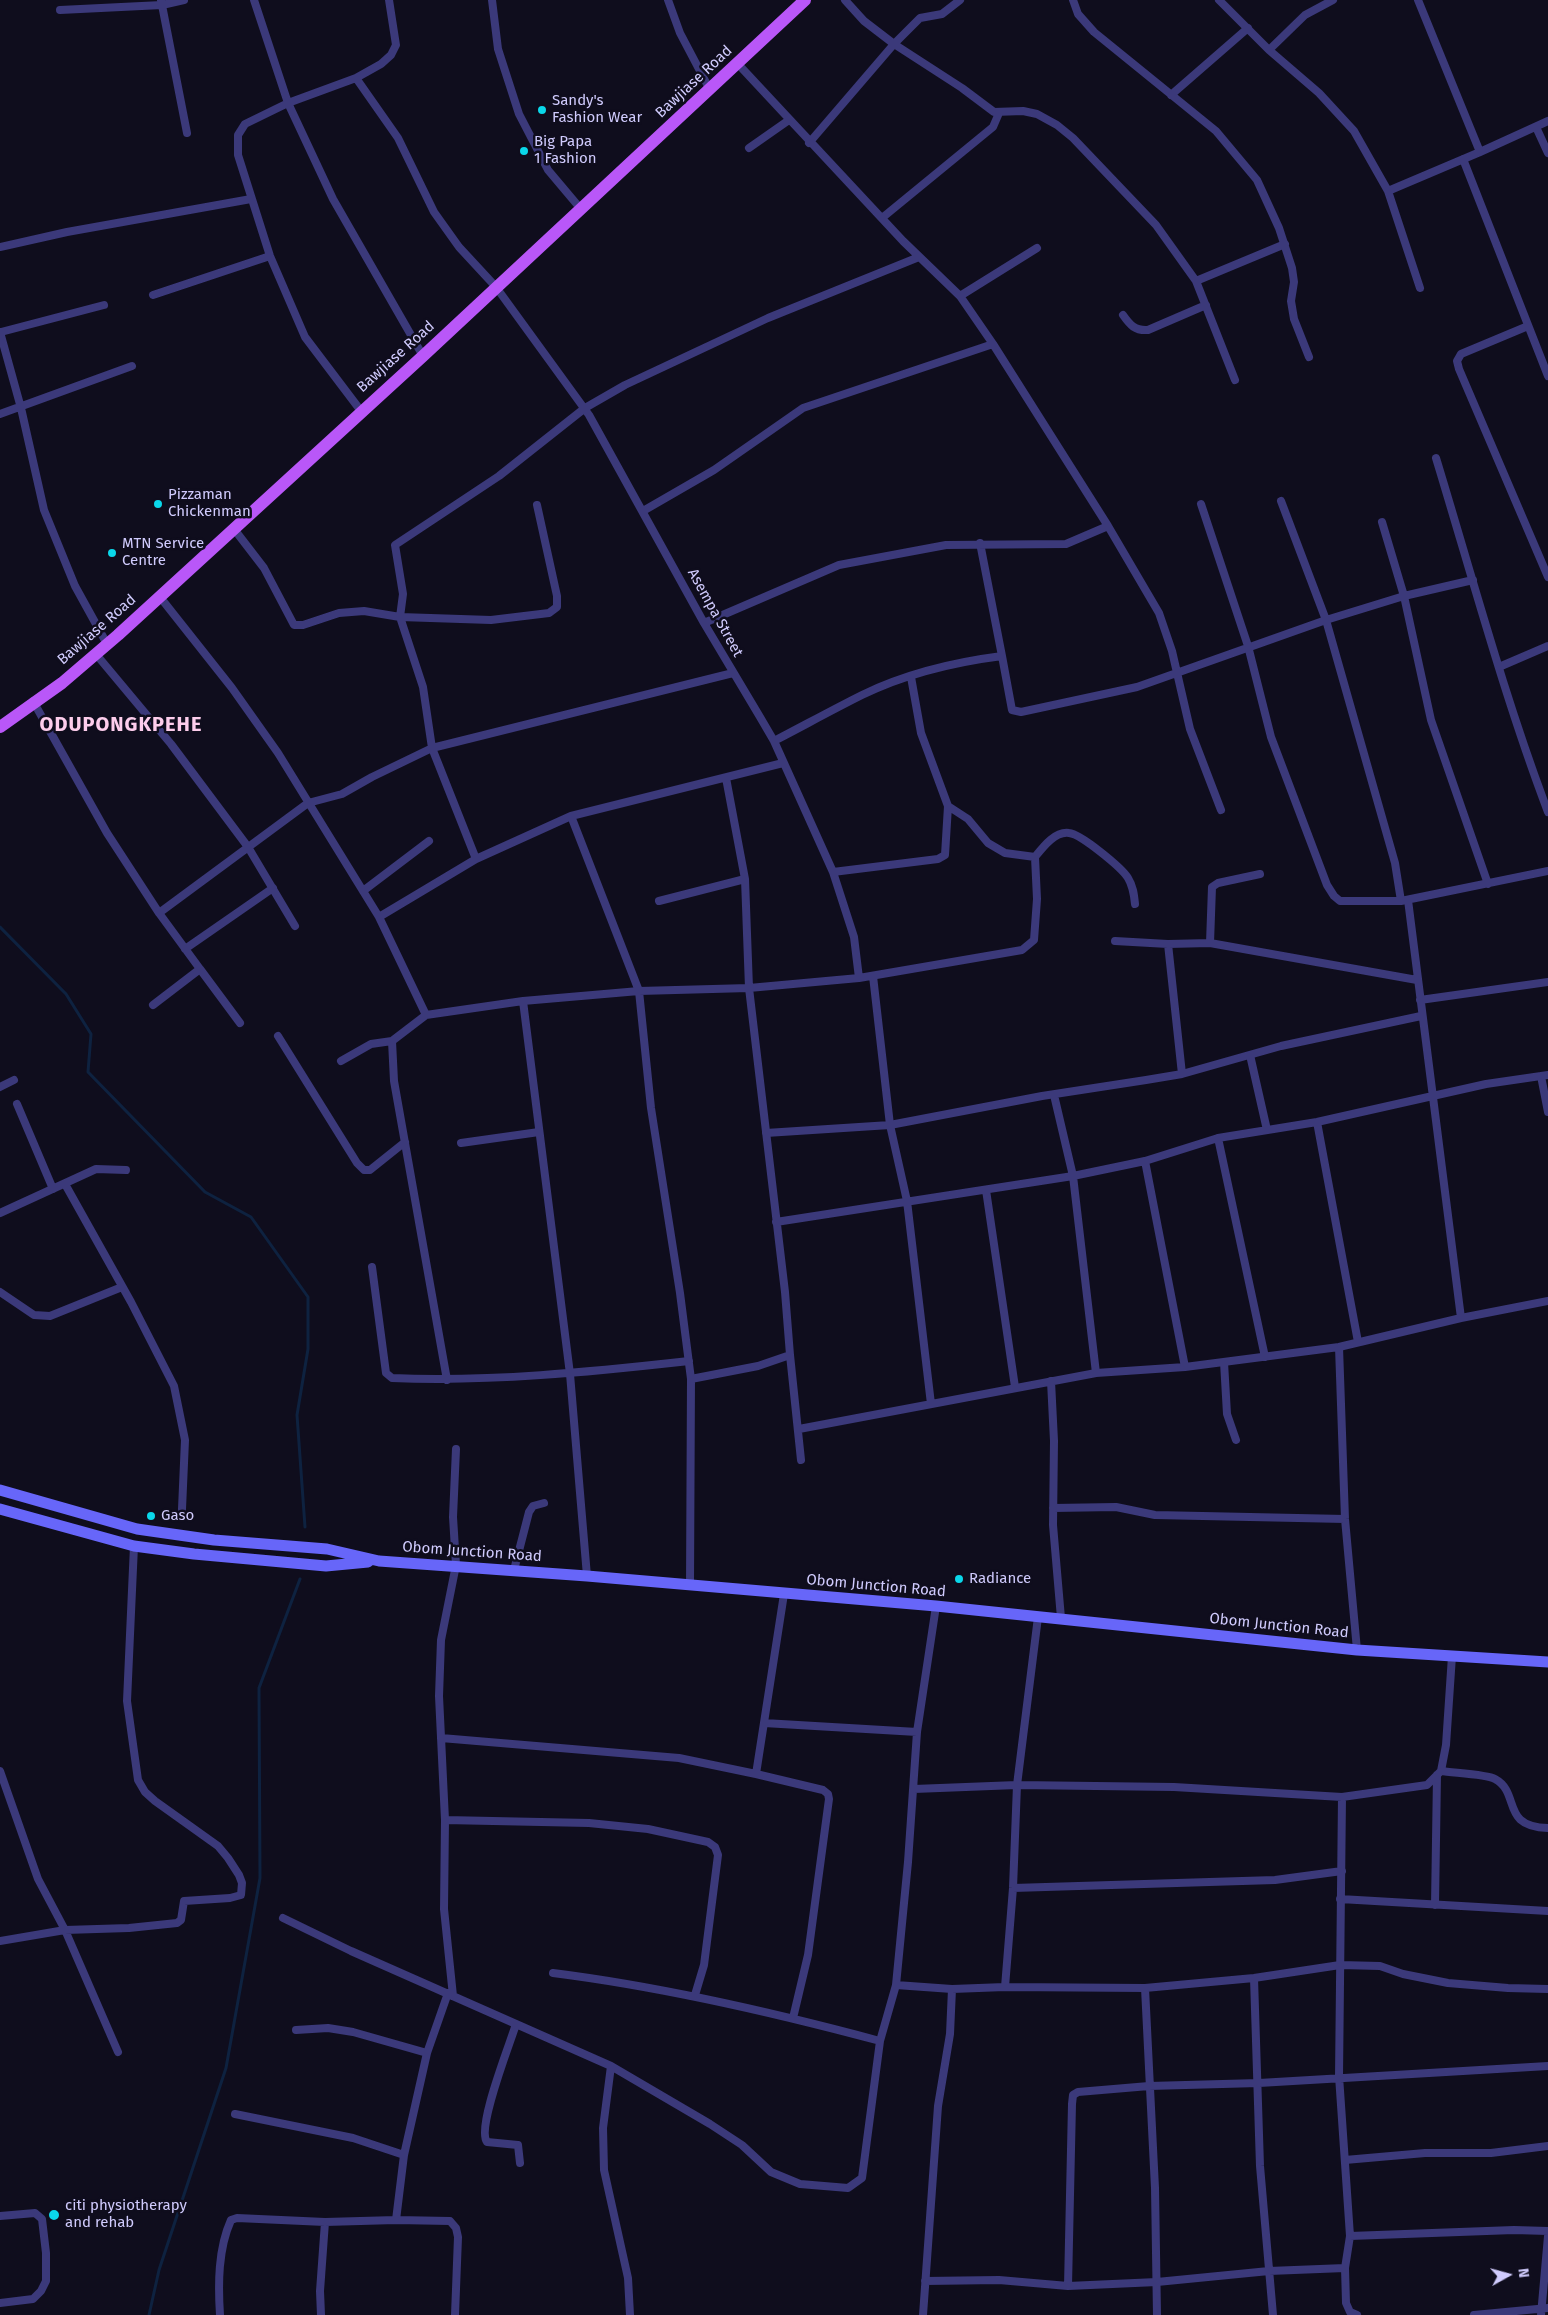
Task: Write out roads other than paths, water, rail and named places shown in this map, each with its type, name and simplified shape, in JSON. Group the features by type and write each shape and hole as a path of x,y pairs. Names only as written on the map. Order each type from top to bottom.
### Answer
{"main road":[{"name":"Bawjiase Road","path":"0,727 62,683 160,597 423,356 805,0"},
{"name":"Obom Junction Road","path":"0,1490 137,1528 214,1540 326,1549 380,1561"},
{"name":"Obom Junction Road","path":"0,1508 134,1546 194,1554 326,1566 380,1561 456,1565 936,1606 1357,1650 1548,1662"}],"street":[{"path":"60,10 184,0"},
{"path":"254,0 288,103 332,199 423,356"},
{"path":"361,411 305,337 270,256 251,199 238,155 238,135 245,124 288,103 356,78 381,64 391,55 396,45 389,0"},
{"path":"492,0 498,49 519,114 548,170 580,208"},
{"path":"668,0 680,33 710,90"},
{"path":"845,0 864,21 894,44 962,88 994,112 1023,111 1037,114 1057,125 1073,138 1156,225 1196,281 1235,380"},
{"path":"810,143 894,44 920,18 942,14 960,0"},
{"path":"1072,0 1078,14 1094,32 1216,131 1257,180 1285,244 1294,282 1291,301 1294,319 1309,357"},
{"path":"1219,0 1268,50 1318,93 1354,131 1388,191 1420,288"},
{"path":"1268,50 1305,14 1333,0"},
{"path":"1418,0 1480,152"},
{"path":"162,3 187,133"},
{"path":"1171,95 1248,28"},
{"path":"738,64 788,120 919,257 960,296 993,344 1108,526 1159,613 1172,651 1190,729 1221,810"},
{"name":"Asempa Street","path":"356,78 398,138 434,212 459,247 496,287 584,408 733,674 774,741 833,872 854,938 858,978"},
{"path":"882,218 993,127 999,113"},
{"path":"749,148 788,120"},
{"path":"1388,191 1548,121"},
{"path":"1536,127 1548,153"},
{"path":"1463,159 1548,376"},
{"path":"0,247 67,232 251,199"},
{"path":"1196,281 1285,244"},
{"path":"960,296 1037,248"},
{"path":"153,295 270,256"},
{"path":"476,859 432,748 423,687 400,617 403,594 395,545 500,476 584,408 625,385 768,318 919,257"},
{"path":"104,305 0,332 21,408 44,510 75,586 107,644"},
{"path":"1123,315 1131,327 1140,331 1148,330 1206,305"},
{"path":"1528,326 1461,354 1458,361 1459,369 1548,577"},
{"path":"643,511 714,470 803,408 993,344"},
{"path":"0,414 21,408 132,366"},
{"path":"1436,458 1499,667 1548,812"},
{"path":"1281,501 1326,620 1396,863 1420,1000 1461,1318"},
{"path":"1201,504 1248,646 1271,737 1327,885 1334,896 1340,901 1404,901 1548,871"},
{"path":"234,529 264,568 294,625 303,625 339,613 364,611 400,617 491,620 550,613 557,607 557,596 537,505"},
{"path":"1382,522 1404,596 1431,720 1488,884"},
{"path":"704,623 839,565 946,545 980,543 1066,544 1108,526"},
{"path":"980,543 1009,702 1012,710 1021,712 1137,687 1248,646 1326,620 1404,596 1473,580"},
{"path":"160,597 232,688 278,753 379,917 426,1015"},
{"path":"1499,667 1548,646"},
{"path":"95,653 171,744 248,847 295,926"},
{"path":"774,741 864,694 911,676 963,662 1002,656"},
{"path":"160,913 308,803 342,794 432,748 733,674"},
{"path":"833,872 938,859 945,855 948,806 921,733 911,676"},
{"path":"33,702 107,833 160,913 240,1023"},
{"path":"379,917 476,859 571,816 783,763"},
{"path":"726,778 744,880 749,988 801,1460"},
{"path":"948,806 968,818 988,843 1005,853 1035,857"},
{"path":"571,816 639,991 651,1108 691,1379 690,1585"},
{"path":"341,1061 371,1044 392,1041 426,1015 523,1001 639,991 749,988 858,978 1022,950 1034,940 1037,899 1035,857 1047,842 1060,834 1070,833 1081,838 1113,861 1127,876 1133,888 1135,904"},
{"path":"363,891 429,841"},
{"path":"1210,943 1212,887 1218,882 1260,874"},
{"path":"659,901 744,880"},
{"path":"186,949 273,888"},
{"path":"1115,941 1168,944 1210,943 1417,980"},
{"path":"1168,944 1182,1074"},
{"path":"154,1005 200,969"},
{"path":"873,976 890,1125 907,1201 930,1404"},
{"path":"1420,1000 1548,982"},
{"path":"523,1001 570,1374 587,1576"},
{"path":"766,1133 890,1125 1182,1074 1281,1046 1422,1016"},
{"path":"278,1036 357,1163 364,1170 370,1170 405,1142"},
{"path":"392,1041 394,1081 446,1380"},
{"path":"1250,1055 1267,1130"},
{"path":"776,1222 1073,1176 1146,1161 1218,1138 1317,1122 1486,1084 1545,1076 1548,1112"},
{"path":"0,1087 14,1080"},
{"path":"1054,1095 1073,1176 1096,1372"},
{"path":"17,1104 54,1190"},
{"path":"1317,1122 1358,1342"},
{"path":"461,1143 539,1132"},
{"path":"1218,1138 1265,1357"},
{"path":"1146,1161 1184,1367"},
{"path":"0,1213 54,1190 96,1169 126,1170"},
{"path":"65,1184 122,1286 174,1386 185,1440 182,1509"},
{"path":"986,1190 1016,1387"},
{"path":"372,1267 386,1373 392,1378 446,1380 570,1374 689,1361"},
{"path":"0,1292 34,1315 50,1316 122,1286"},
{"path":"799,1430 1096,1372 1184,1367 1338,1346 1461,1318 1548,1301"},
{"path":"1338,1346 1345,1519 1357,1650"},
{"path":"691,1379 758,1366 790,1356"},
{"path":"1224,1362 1227,1414 1236,1440"},
{"path":"1051,1381 1054,1441 1053,1508 1061,1618"},
{"path":"396,2220 404,2155 427,2053 450,1995 444,1909 445,1820 439,1696 441,1640 456,1565 453,1517 456,1449"},
{"path":"514,1570 529,1512 533,1506 544,1503"},
{"path":"1053,1508 1116,1507 1155,1515 1345,1519"},
{"path":"0,1940 65,1930 130,1928 177,1923 181,1920 184,1901 241,1895 242,1883 235,1867 218,1846 155,1801 145,1792 138,1780 127,1701 134,1546"},
{"path":"756,1774 784,1594"},
{"path":"283,1918 351,1951 611,2066 742,2145 771,2172 800,2184 848,2188 862,2178 880,2041 896,1985 914,1789 917,1732 936,1606"},
{"path":"1005,1987 1013,1888 1017,1785 1038,1617"},
{"path":"1435,1905 1439,1773 1446,1745 1452,1656"},
{"path":"764,1723 917,1732"},
{"path":"441,1738 679,1758 823,1790 828,1794 829,1799 808,1955 794,2018"},
{"path":"0,1771 38,1879 65,1930 118,2052"},
{"path":"914,1789 1017,1785 1174,1787 1342,1797 1427,1785 1439,1773"},
{"path":"1439,1773 1495,1779 1505,1787 1512,1810 1522,1823 1536,1828 1548,1828"},
{"path":"1342,1797 1339,2076 1350,2236 1345,2268 1346,2303 1350,2312 1357,2315"},
{"path":"445,1820 589,1823 648,1829 708,1842 714,1847 718,1855 704,1965 695,1995"},
{"path":"1013,1888 1275,1880 1342,1872"},
{"path":"1340,1900 1548,1911"},
{"path":"896,1985 952,1990 1005,1987 1144,1988 1254,1978 1340,1965 1380,1966 1403,1974 1448,1983 1548,1989"},
{"path":"553,1973 695,1995 794,2018 880,2041"},
{"path":"1254,1978 1259,2082 1260,2166 1273,2315"},
{"path":"1144,1988 1155,2188 1157,2315"},
{"path":"923,2315 937,2115 950,2034 952,1990"},
{"path":"516,2024 492,2093 484,2135 487,2142 518,2145 520,2163"},
{"path":"296,2030 328,2028 352,2032 427,2053"},
{"path":"611,2066 603,2128 604,2170 628,2278 630,2315"},
{"path":"1068,2286 1073,2096 1078,2092 1149,2086 1259,2082 1339,2076 1548,2066"},
{"path":"235,2114 353,2138 404,2155"},
{"path":"1345,2160 1426,2153 1491,2153 1548,2146"},
{"path":"0,2216 35,2213 42,2219 46,2253 46,2282 41,2292 33,2299 0,2302"},
{"path":"220,2315 221,2253 231,2220 237,2218 326,2222 450,2221 456,2228 458,2237 455,2315"},
{"path":"321,2315 320,2291 326,2222"},
{"path":"1350,2236 1514,2230 1548,2232"},
{"path":"1474,2315 1543,2310 1548,2236"},
{"path":"925,2281 999,2280 1068,2286 1156,2282 1269,2271 1345,2268"}],"waterway":[{"path":"0,927 66,994 91,1034 88,1072 205,1192 251,1217 308,1297 308,1349 297,1415 305,1527"},
{"path":"149,2315 159,2270 226,2068 260,1878 259,1688 300,1579"}],"place":[{"name":"Sandy's Fashion Wear","path":"542,110"},
{"name":"Big Papa 1 Fashion","path":"524,151"},
{"name":"Pizzaman Chickenman","path":"158,504"},
{"name":"MTN Service Centre","path":"112,553"},
{"name":"Gaso","path":"151,1516"},
{"name":"Radiance","path":"959,1579"},
{"name":"citi physiotherapy and rehab","path":"54,2215"}],"district":[{"name":"ODUPONGKPEHE","path":"121,725"}]}
